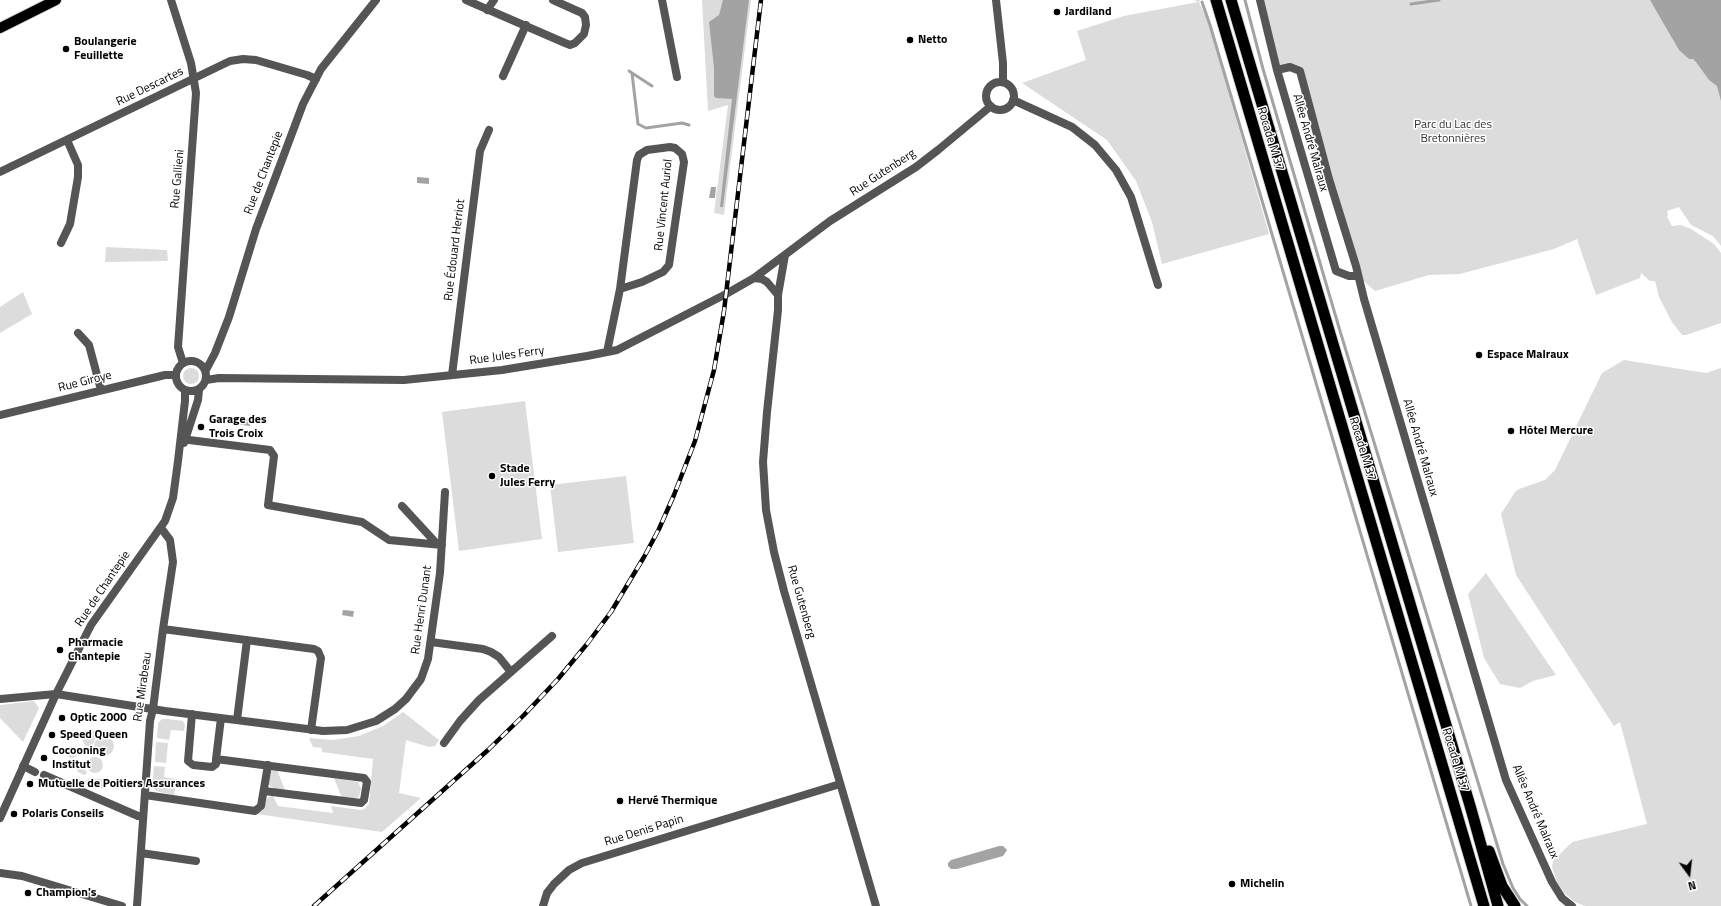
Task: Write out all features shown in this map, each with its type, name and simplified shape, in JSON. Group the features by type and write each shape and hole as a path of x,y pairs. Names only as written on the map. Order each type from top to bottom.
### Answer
{"highway":[{"name":"Rocade M 37","path":"1216,0 1484,906"},
{"name":"Rocade M 37","path":"1231,0 1498,906"},
{"path":"1470,809 1487,846 1502,886 1515,906"}],"main road":[{"path":"0,28 56,0"}],"street":[{"name":"Rue Gallieni","path":"171,0 190,61 194,79 195,103 178,347 183,363"},
{"name":"Rue de Chantepie","path":"206,370 215,353 229,317 256,229 303,104 316,79 376,0"},
{"path":"466,0 570,45 579,41 586,29 585,17 582,13 553,0"},
{"path":"487,10 494,0"},
{"path":"662,0 677,77"},
{"path":"996,0 1003,82"},
{"name":"Allée André Malraux","path":"1260,0 1277,70 1336,271 1349,276 1358,276 1506,780 1552,882 1562,898 1572,906"},
{"path":"503,76 526,25"},
{"name":"Rue Descartes","path":"0,172 218,66 243,59 256,60 316,79"},
{"path":"1277,70 1290,67 1300,71 1329,179 1358,276"},
{"path":"1003,82 1012,89 1013,100 1008,107 999,110 991,106 987,98 988,90 994,83 1003,82"},
{"path":"1013,100 1072,127 1095,146 1116,170 1131,197 1158,285"},
{"name":"Rue Gutenberg","path":"876,906 784,591 766,510 763,462 778,310 778,295 785,255 830,221 916,167 944,146 991,106"},
{"name":"Rue Édouard Herriot","path":"452,375 480,151 489,130"},
{"path":"62,243 70,224 78,177 78,165 67,140"},
{"name":"Rue Vincent Auriol","path":"607,352 620,289 637,160 639,155 647,150 670,147 676,148 682,154 684,162 669,265 662,272 642,282 620,289"},
{"name":"Rue Jules Ferry","path":"206,380 227,378 388,381 502,370 607,352 626,346 726,294 754,278 785,255"},
{"path":"754,278 767,282 778,295"},
{"path":"78,332 89,345 101,390"},
{"path":"188,361 198,362 206,370 206,380 199,390 194,392 185,390 178,384 176,376 179,366 183,363 188,361"},
{"name":"Rue Giroye","path":"0,415 165,375 176,376"},
{"name":"Rue de Chantepie","path":"183,439 185,390"},
{"name":"Rue de Chantepie","path":"0,818 56,694 95,618 166,521 173,498 178,461 183,439 198,400 199,390"},
{"path":"183,439 270,450 274,456 268,505 362,522 389,540 440,545"},
{"name":"Rue Henri Dunant","path":"0,698 56,694 153,709 334,732 356,728 376,721 395,709 406,699 421,679 428,659 440,573 440,545 445,492"},
{"path":"402,506 440,545"},
{"name":"Rue Mirabeau","path":"137,906 150,721 153,709 173,562 170,540 161,528"},
{"path":"163,629 314,649 320,654 311,730"},
{"path":"444,743 468,711 552,636"},
{"path":"237,720 247,640"},
{"path":"431,642 483,649 499,657 512,672"},
{"path":"192,714 188,761 192,765 212,767 216,764 221,718"},
{"path":"216,759 364,778 367,782 364,800 361,803 264,791"},
{"path":"145,795 255,810 261,806 268,765"},
{"path":"23,766 35,772"},
{"path":"44,775 143,817"},
{"name":"Rue Denis Papin","path":"543,906 554,884 569,870 582,863 840,784"},
{"path":"141,853 196,861"},
{"path":"0,873 22,876 122,906"}],"green space":[{"path":"702,0 751,0 724,215 714,213 728,105 708,111"},
{"path":"1194,0 1200,0 1199,2 1208,21 1269,234 1162,264 1152,222 1136,181 1107,140 1022,83 1086,60 1077,31 1124,16 1198,2"},
{"name":"Parc du Lac des Bretonnières","path":"1260,0 1721,0 1721,246 1713,236 1691,225 1679,207 1667,211 1667,217 1672,226 1681,225 1691,229 1714,244 1721,253 1721,323 1682,335 1672,322 1659,297 1655,281 1650,281 1641,273 1640,278 1596,295 1577,239 1554,249 1460,274 1429,275 1375,291 1358,276 1300,71 1277,70"},
{"path":"106,247 167,250 168,261 105,262"},
{"path":"23,292 32,314 0,333 0,307"},
{"path":"1624,360 1706,373 1721,368 1721,906 1585,906 1575,902 1564,893 1557,882 1552,867 1553,861 1572,842 1647,824 1620,722 1614,726 1516,575 1501,514 1515,492 1519,489 1545,480 1555,470 1602,373"},
{"path":"188,368 194,368 199,373 197,382 194,384 188,384 183,379 183,373"},
{"name":"Stade Jules Ferry","path":"525,401 542,539 459,551 442,412"},
{"path":"626,476 634,543 558,552 550,485"},
{"path":"1486,573 1556,675 1533,681 1520,688 1500,684 1484,658 1468,594"},
{"path":"34,701 39,708 23,742 0,718 0,705"},
{"path":"403,712 439,740 435,746 429,747 406,740 399,793 421,798 382,832 257,814 263,810 267,798 272,796 278,806 333,813 331,806 361,810 364,809 369,804 373,759 322,752 322,748 313,747 309,738 333,740 359,736 383,726"},
{"path":"162,719 183,721 185,725 184,731 171,730 169,740 157,738 158,723"},
{"path":"91,730 97,731 101,735 95,739 93,749 85,745 82,739 85,733"},
{"path":"104,736 111,739 114,746 111,753 104,756 97,753 94,746 97,739"},
{"path":"156,742 168,743 166,763 155,762"},
{"path":"74,746 77,747 77,757 70,758 67,757 66,750 67,747"},
{"path":"92,757 98,757 103,762 101,771 98,773 92,773 87,768 87,762"},
{"path":"85,761 84,768 87,773 84,775 78,772 76,768 78,763"},
{"path":"154,766 165,767 164,777 177,779 174,795 159,792 154,789 152,786"},
{"path":"277,770 285,790 275,789 269,785 268,782 270,772"},
{"path":"91,778 105,781 103,789 85,781"},
{"path":"334,778 358,782 361,788 359,797 355,799 342,798"}],"shaded area":[{"path":"723,0 749,0 723,207 720,207 732,99 716,98 714,96 714,68 709,22 719,15"},
{"path":"1650,0 1721,0 1721,101 1717,86 1709,80 1693,59 1689,59 1679,50"},
{"path":"417,177 429,178 429,184 417,183"},
{"path":"711,187 716,187 715,198 709,198"},
{"path":"235,418 250,419 250,426 235,424"},
{"path":"343,610 354,611 353,617 342,615"},
{"path":"1003,846 1007,850 1003,856 957,869 951,869 948,866 948,863 951,860"}],"waterway":[{"path":"1245,0 1263,69 1340,331 1503,864 1513,888 1520,899 1527,906"},
{"path":"1411,4 1439,0"},
{"path":"1202,2 1471,906"},
{"path":"629,71 652,86"},
{"path":"632,73 638,124 646,128 682,123 689,125"}],"railway":[{"path":"314,906 488,750 558,679 611,612 659,529 695,441 714,370 724,311 761,0"}],"place":[{"name":"Jardiland","path":"1057,12"},
{"name":"Netto","path":"910,40"},
{"name":"Boulangerie Feuillette","path":"66,49"},
{"name":"Espace Malraux","path":"1479,355"},
{"name":"Garage des Trois Croix","path":"201,427"},
{"name":"Hôtel Mercure","path":"1511,431"},
{"name":"Stade Jules Ferry","path":"492,476"},
{"name":"Pharmacie Chantepie","path":"60,650"},
{"name":"Optic 2000","path":"62,718"},
{"name":"Speed Queen","path":"52,735"},
{"name":"Cocooning Institut","path":"44,758"},
{"name":"Mutuelle de Poitiers Assurances","path":"30,784"},
{"name":"Hervé Thermique","path":"620,801"},
{"name":"Polaris Conseils","path":"14,814"},
{"name":"Michelin","path":"1232,884"},
{"name":"Champion's","path":"28,893"}]}
